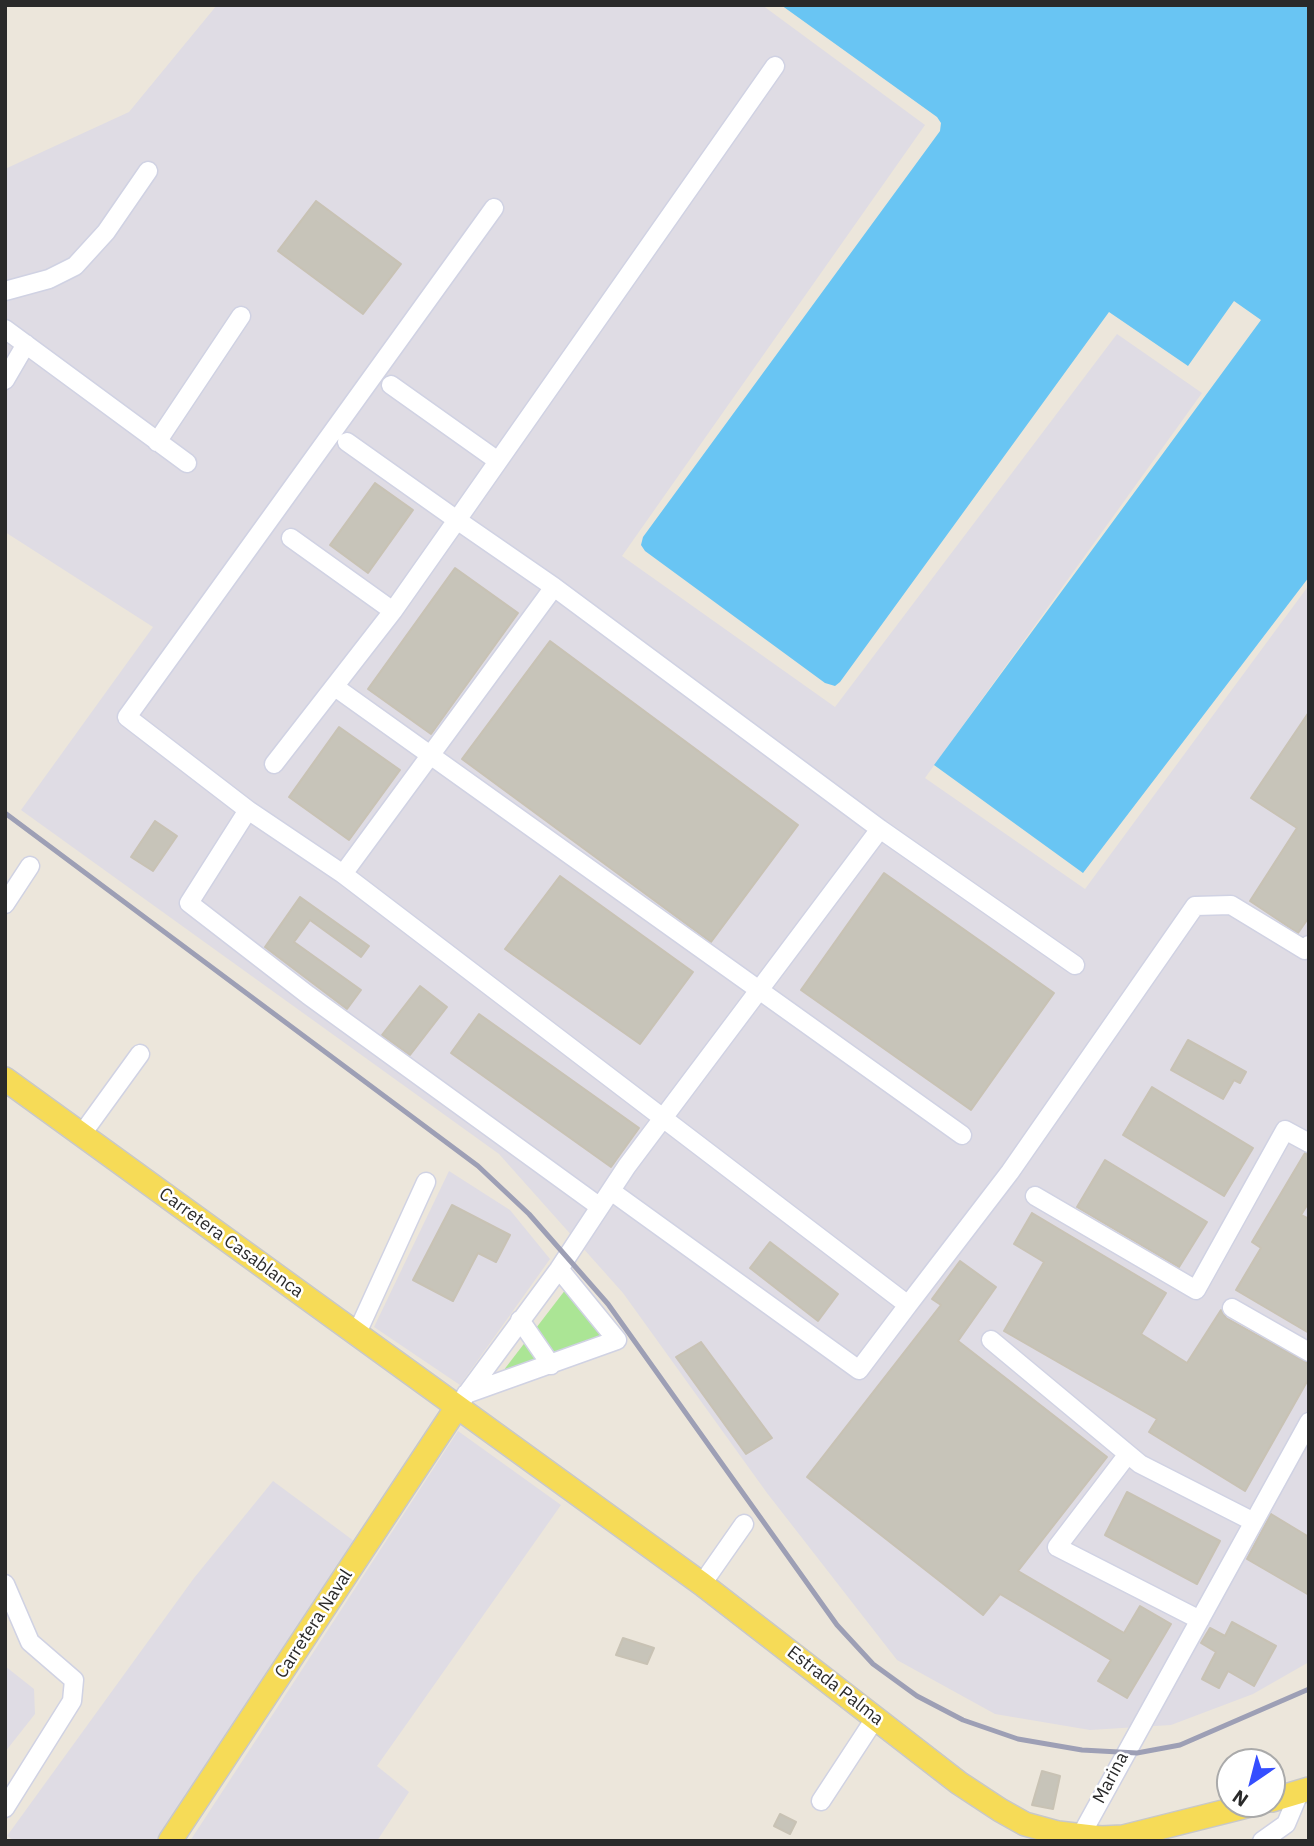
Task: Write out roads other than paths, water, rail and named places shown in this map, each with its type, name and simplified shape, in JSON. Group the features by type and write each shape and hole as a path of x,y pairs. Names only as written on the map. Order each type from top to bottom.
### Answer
{"main road":[{"name":"Carretera Casablanca","path":"5,1079 356,1333 461,1401"},
{"name":"Estrada Palma","path":"461,1401 959,1783 1025,1824 1080,1837 1123,1837 1216,1814"},
{"name":"Carretera Naval","path":"170,1841 461,1401"},
{"path":"1286,1796 1305,1790"}],"street":[{"path":"274,764 393,611 775,66"},
{"path":"5,291 50,279 75,266 106,232 148,171"},
{"path":"494,208 127,717 248,810 343,874 908,1305"},
{"path":"157,442 241,316"},
{"path":"5,329 187,463"},
{"path":"5,380 26,344"},
{"path":"391,385 498,461"},
{"path":"348,442 554,587 880,829 1075,965"},
{"path":"291,538 393,611"},
{"path":"343,874 554,587"},
{"path":"335,687 962,1135"},
{"path":"248,810 188,903 308,995 600,1207"},
{"path":"461,1401 559,1269 611,1191 759,988 880,829"},
{"path":"5,904 30,866"},
{"path":"611,1191 859,1370 1010,1172 1195,906 1231,905 1305,950 1309,945"},
{"path":"82,1134 140,1055"},
{"path":"1035,1196 1196,1290 1285,1130 1309,1143"},
{"path":"356,1333 426,1182"},
{"path":"461,1401 617,1340 559,1269"},
{"path":"1232,1308 1309,1352"},
{"path":"520,1320 551,1365"},
{"path":"991,1340 1140,1464 1254,1522"},
{"name":"Marina","path":"1080,1837 1309,1423"},
{"path":"1128,1454 1058,1547 1200,1620"},
{"path":"702,1584 744,1524"},
{"path":"5,1584 30,1642 74,1679 72,1701 5,1808"},
{"path":"821,1801 876,1717"},
{"path":"1262,1841 1286,1824 1305,1790"}],"water":[{"path":"781,5 1309,5 1309,577 1083,873 934,765 1261,320 1234,301 1188,366 1109,312 840,682 835,686 825,683 645,551 641,545 643,537 940,131 941,123 937,117"}],"railway":[{"path":"5,813 478,1166 529,1214 608,1304 837,1625 873,1664 917,1696 963,1720 1018,1739 1082,1750 1137,1753 1180,1745 1309,1689"}]}
